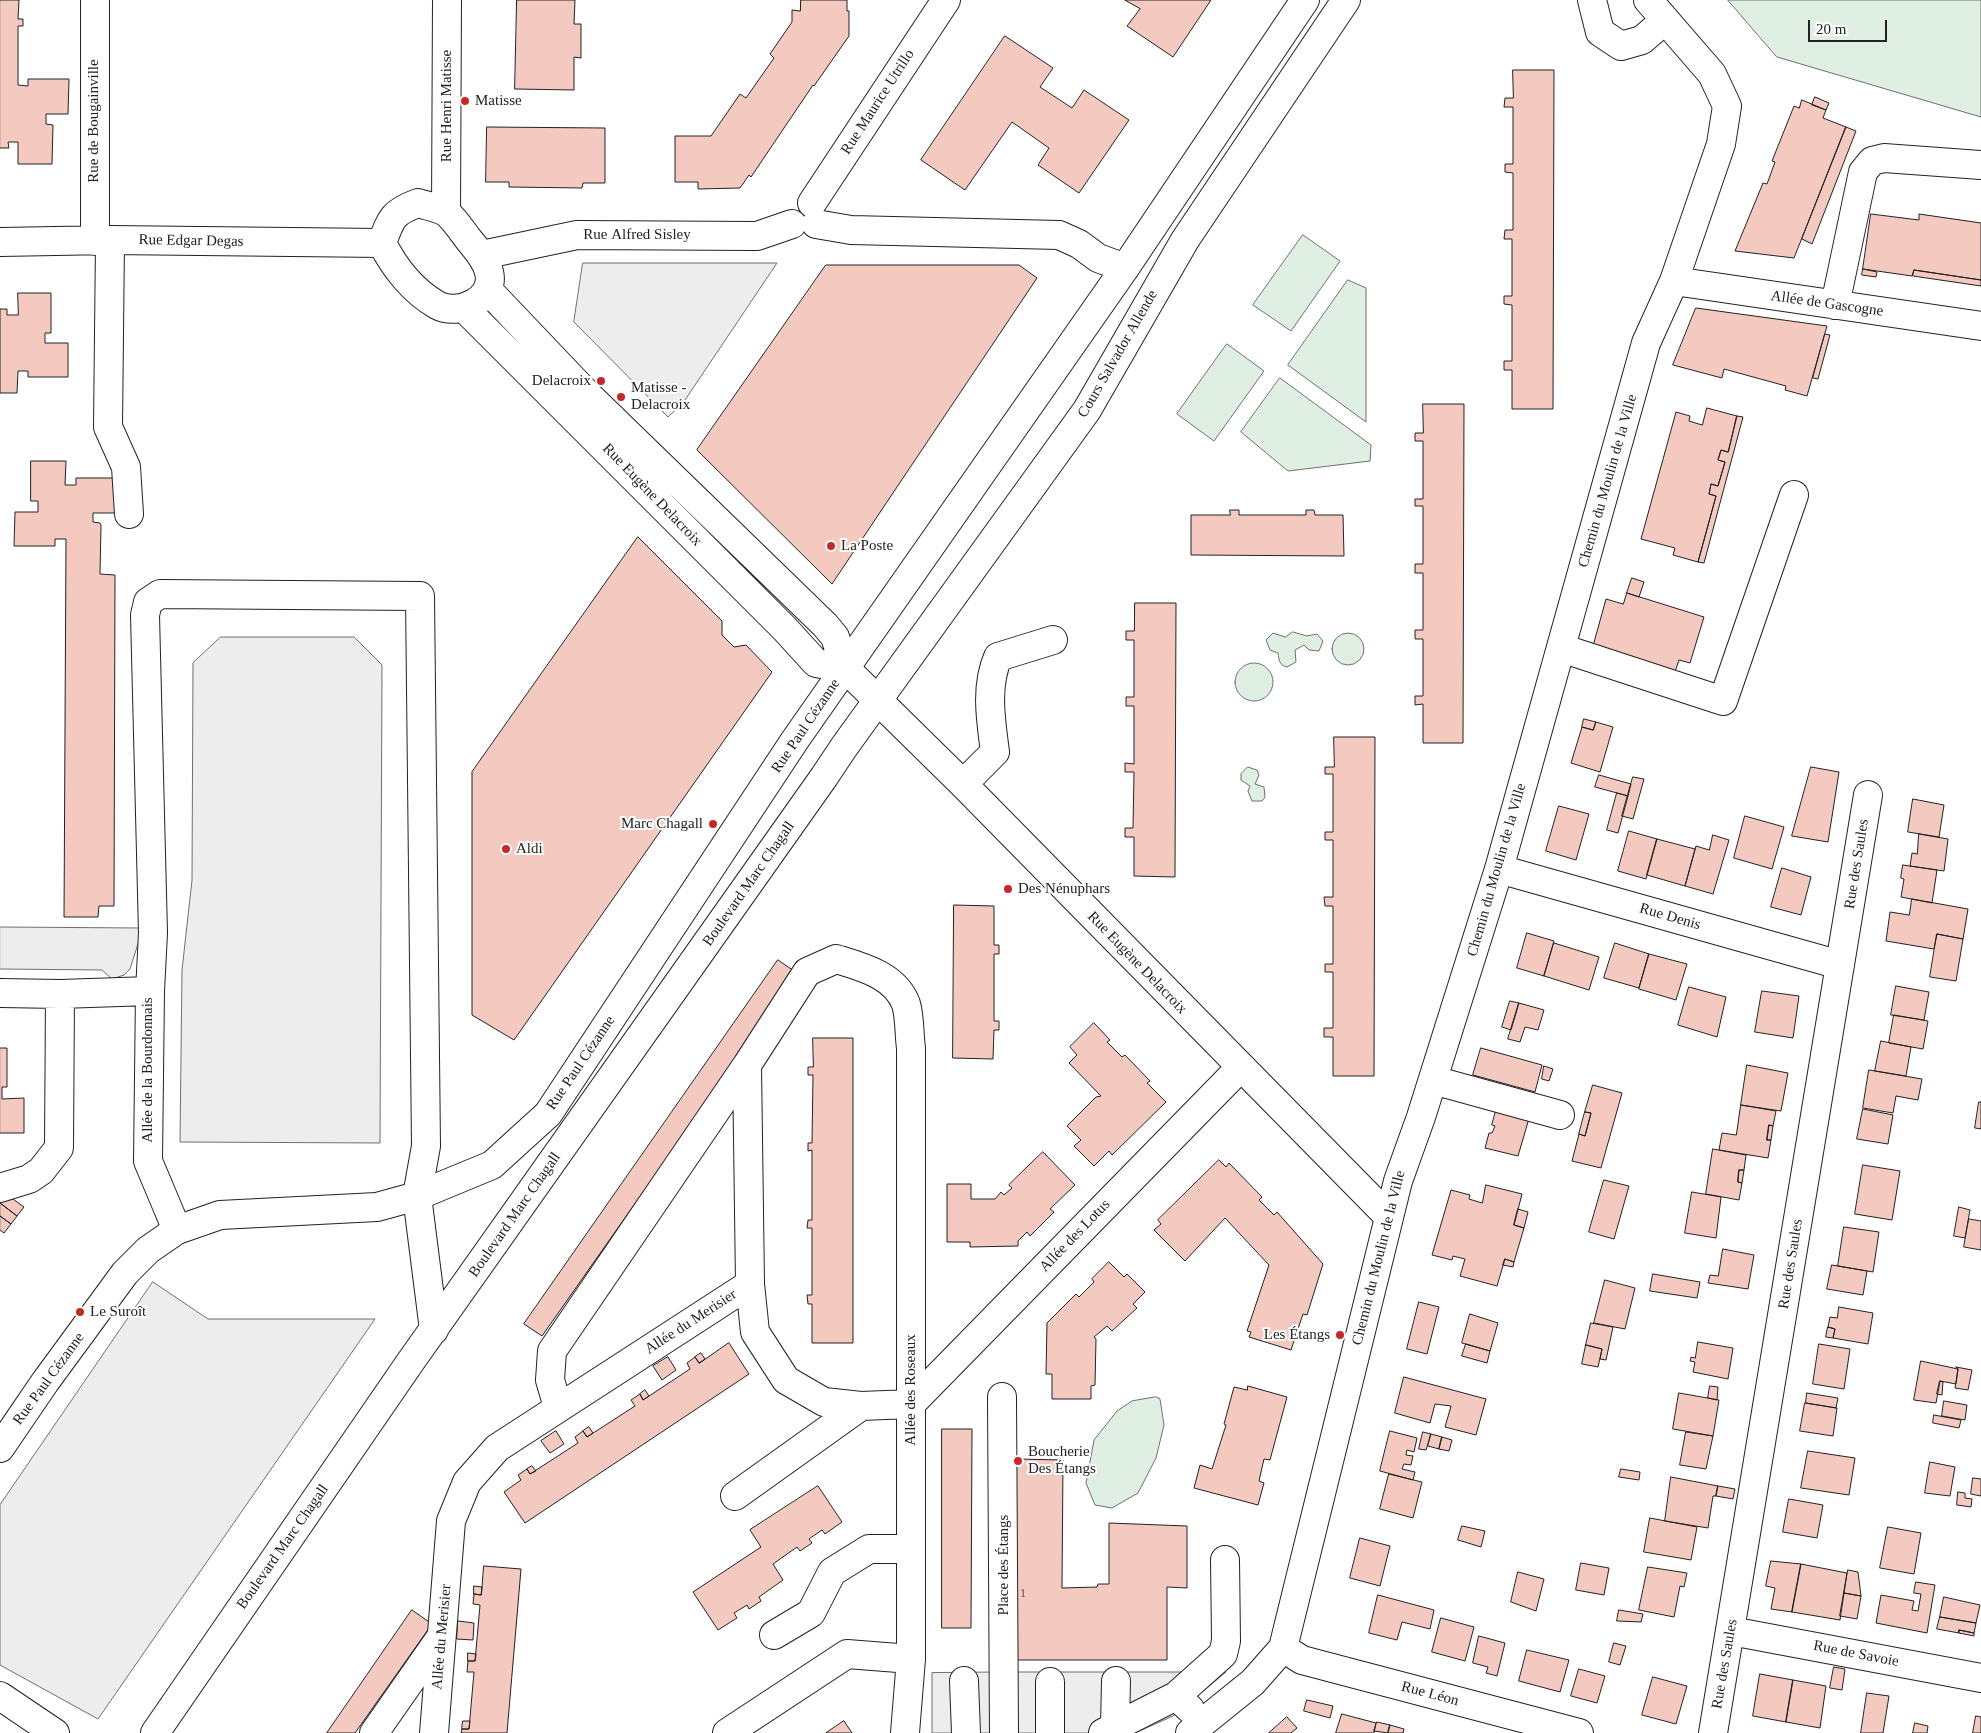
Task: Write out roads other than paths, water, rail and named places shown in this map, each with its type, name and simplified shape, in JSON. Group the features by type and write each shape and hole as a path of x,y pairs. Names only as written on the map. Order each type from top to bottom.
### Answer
{"street":[{"name":"Rue de Bougainville","path":"95,0 108,427 126,468 129,514"},
{"name":"Rue Henri Matisse","path":"446,212 447,0"},
{"name":"Rue Maurice Utrillo","path":"807,217 946,0"},
{"path":"845,668 1125,268 1305,0"},
{"name":"Cours Salvador Allende","path":"877,699 1087,410 1184,240 1346,0"},
{"path":"1592,0 1600,32 1620,46 1642,40 1665,20"},
{"name":"Chemin du Moulin de la Ville","path":"1198,1728 1253,1682 1283,1648 1388,1216 1403,1164 1433,1080 1499,869 1646,343 1674,281 1721,144 1727,106 1712,74 1648,0"},
{"path":"1835,305 1863,172 1872,161 1884,158 1981,165"},
{"path":"418,203 446,212 482,255 490,273 488,290 478,301 465,309 438,306 409,282 391,262 382,243 388,225 400,210 418,203"},
{"path":"807,217 851,230 1059,235 1080,244 1098,258 1125,268"},
{"name":"Rue Alfred Sisley","path":"482,255 577,234 757,236 807,217"},
{"name":"Rue Edgar Degas","path":"0,242 102,240 382,243"},
{"name":"Allée de Gascogne","path":"1674,281 1981,326"},
{"name":"Rue Eugène Delacroix","path":"488,290 586,393 825,624 835,637 845,668 963,784 1240,1068 1388,1216"},
{"name":"Rue Eugène Delacroix","path":"465,309 785,629 816,663 845,668"},
{"path":"1561,648 1724,701 1794,495"},
{"path":"150,991 153,933 145,615 148,602 160,594 420,596 426,1146 417,1196 434,1330"},
{"path":"963,784 995,752 990,693 991,673 998,658 1053,640"},
{"name":"Rue Paul Cézanne","path":"0,1448 45,1382 125,1273 148,1250 178,1230 220,1215 377,1207 417,1196 492,1165 548,1114 845,668"},
{"name":"Boulevard Marc Chagall","path":"156,1733 434,1330 877,699"},
{"name":"Rue des Saules","path":"1713,1733 1868,795"},
{"name":"Rue Denis","path":"1499,869 1840,965"},
{"name":"Allée des Roseaux","path":"747,1065 807,972 836,959 868,968 890,982 906,1004 911,1048 911,1659 905,1733"},
{"name":"Allée de la Bourdonnais","path":"0,993 60,994 150,991 148,1161 178,1230"},
{"path":"0,1188 29,1179 41,1171 59,1148 60,994"},
{"path":"558,1407 550,1380 552,1351 747,1065"},
{"name":"Allée du Merisier","path":"434,1733 451,1521 467,1482 498,1448 558,1407 750,1284 747,1065"},
{"name":"Allée des Lotus","path":"911,1404 1240,1068"},
{"path":"1433,1080 1560,1115"},
{"path":"750,1284 755,1332 786,1380 824,1402 861,1406 911,1404"},
{"name":"Place des Étangs","path":"1002,1397 1004,1733"},
{"path":"735,1496 861,1406"},
{"path":"774,1635 811,1613 832,1572 869,1549 911,1549"},
{"path":"1109,1730 1176,1696 1223,1654 1226,1641 1225,1560"},
{"name":"Rue de Savoie","path":"1731,1631 1981,1678"},
{"path":"374,1733 441,1637"},
{"name":"Rue Léon","path":"1283,1648 1302,1660 1579,1733"},
{"path":"727,1733 848,1654 911,1659"},
{"path":"964,1681 966,1733"},
{"path":"1050,1682 1050,1733"},
{"path":"1109,1730 1116,1682"},
{"path":"0,1696 55,1733"},
{"path":"1176,1696 1198,1728"}],"place":[{"name":"Matisse","path":"465,101"},
{"name":"Delacroix","path":"601,381"},
{"name":"Matisse - Delacroix","path":"621,397"},
{"name":"La Poste","path":"831,546"},
{"name":"Marc Chagall","path":"713,824"},
{"name":"Aldi","path":"506,849"},
{"name":"Des Nénuphars","path":"1008,889"},
{"name":"Le Suroît","path":"80,1312"},
{"name":"Les Étangs","path":"1340,1335"},
{"name":"Boucherie Des Étangs","path":"1018,1461"}]}
